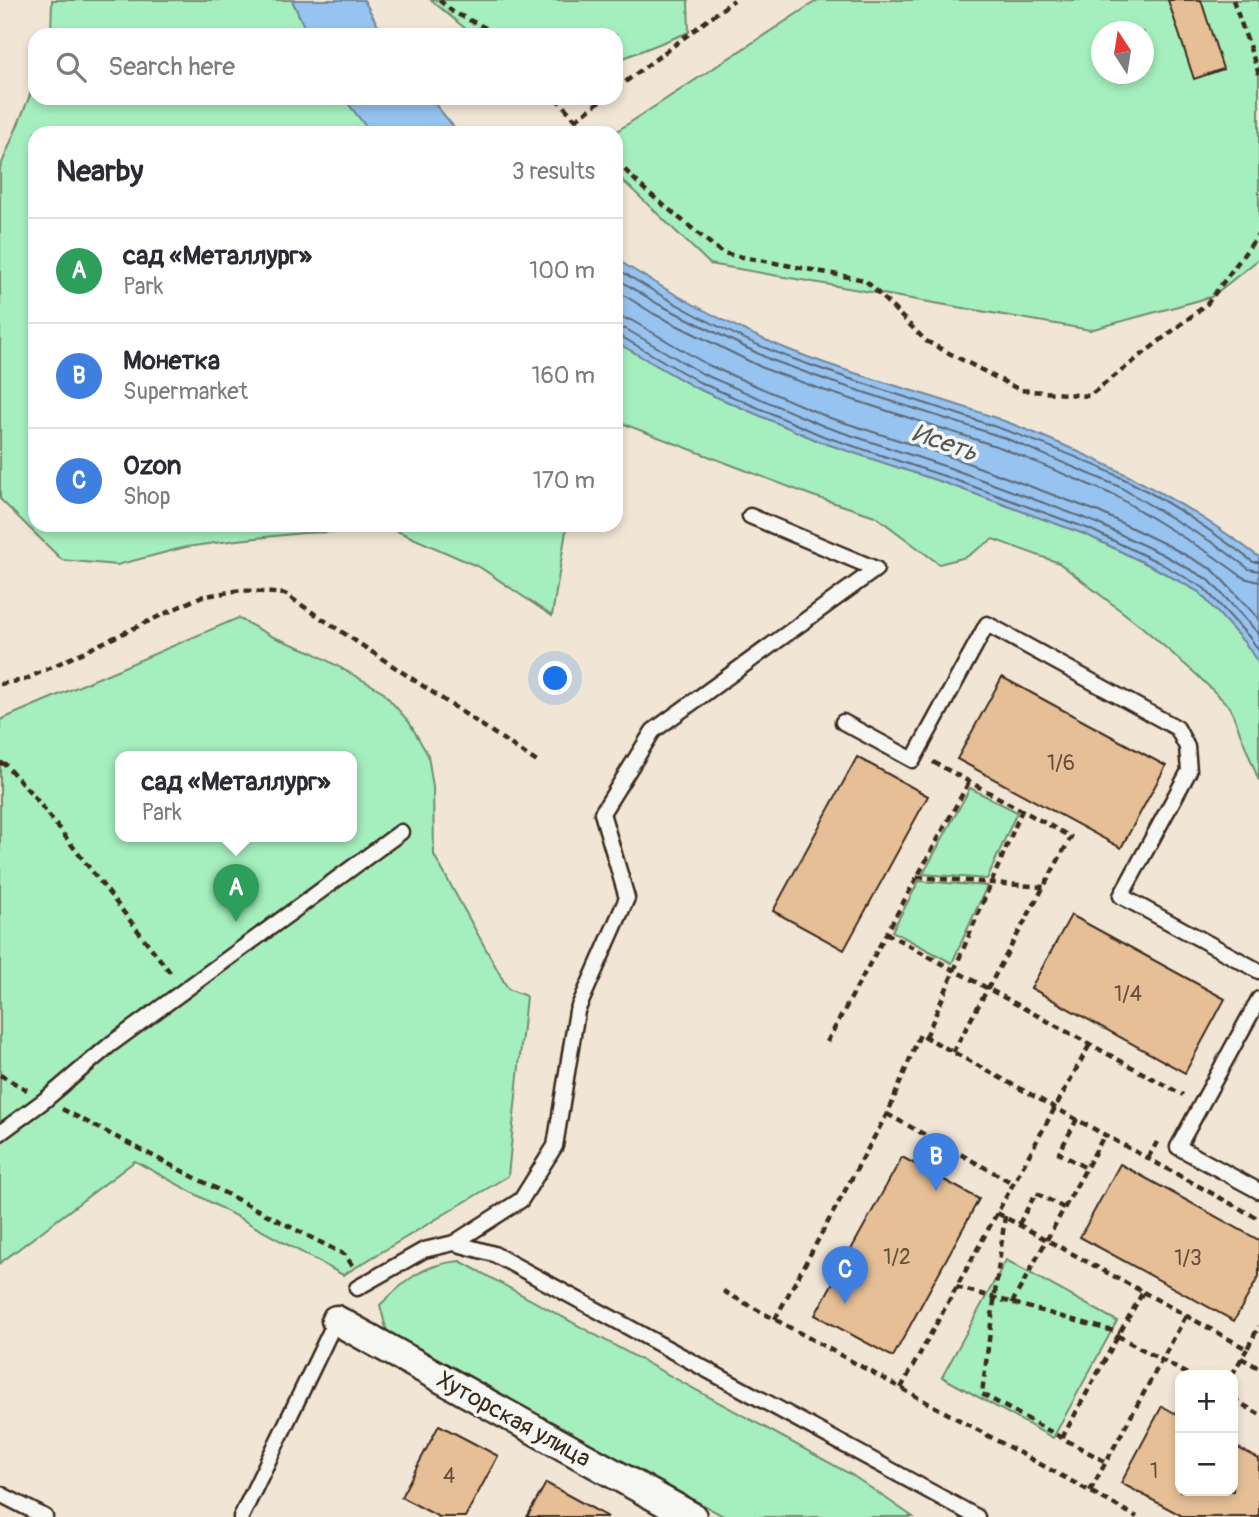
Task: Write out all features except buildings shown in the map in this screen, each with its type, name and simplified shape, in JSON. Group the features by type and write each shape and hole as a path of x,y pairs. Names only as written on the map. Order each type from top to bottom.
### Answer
{"street":[{"name":"Хуторская улица","path":"336,1320 692,1517"}],"lane":[{"path":"357,1289 424,1250 454,1243 521,1200 555,1146 577,1011 627,898 602,813 653,731 876,569 750,516"},
{"path":"843,722 912,760 987,624 1177,728 1187,747 1189,771 1121,896 1259,971"},
{"path":"0,1133 45,1100 111,1044 401,832"},
{"path":"1259,999 1178,1147 1259,1191"},
{"path":"454,1243 495,1254 977,1517"},
{"path":"241,1517 336,1320"},
{"path":"0,1494 45,1517"}],"path":[{"path":"439,0 453,12 486,28"},
{"path":"623,84 734,0"},
{"path":"1233,0 1259,74"},
{"path":"562,105 581,126"},
{"path":"575,120 595,105"},
{"path":"623,168 644,189 722,253 865,280 926,341 1020,390 1089,396 1207,304 1259,234"},
{"path":"0,684 24,680 200,597 241,590 285,594 537,762"},
{"path":"917,753 1071,837 953,1052"},
{"path":"0,763 5,764 37,800 184,991"},
{"path":"827,1042 969,781"},
{"path":"926,1037 1022,810"},
{"path":"917,877 1044,887"},
{"path":"886,933 1201,1104"},
{"path":"775,1319 887,1114 920,1034 1259,1219"},
{"path":"901,1388 1090,1044"},
{"path":"0,1075 345,1255 355,1268 357,1289"},
{"path":"887,1114 1013,1183"},
{"path":"1077,1119 1059,1153 1086,1168"},
{"path":"1012,1303 1105,1134"},
{"path":"1019,1224 1036,1193 1064,1208"},
{"path":"998,1213 1247,1349"},
{"path":"1005,1216 982,1394 1106,1462"},
{"path":"956,1287 1119,1335 1180,1370"},
{"path":"723,1291 1137,1517"},
{"path":"1062,1438 1143,1292"},
{"path":"1090,1491 1186,1316"},
{"path":"1235,1370 1259,1326"},
{"path":"1241,1359 1259,1368"},
{"path":"1238,1402 1259,1414"}],"green space":[{"path":"52,0 292,0 305,28 51,28"},
{"path":"431,0 688,0 689,32 623,58 623,28 465,28"},
{"path":"818,0 1259,0 1259,259 1211,297 1090,330 710,264 623,181 623,127"},
{"path":"28,100 28,105 349,105 366,126 28,126 28,527 0,499 0,168"},
{"path":"623,346 696,388 821,442 945,483 1087,535 1199,592 1246,644 1259,664 1259,781 1230,707 1142,627 1059,563 993,539 966,557 939,564 875,516 813,496 623,424"},
{"path":"34,532 334,532 303,533 186,547 117,565 62,560"},
{"path":"400,532 566,532 552,616 481,568"},
{"path":"238,618 271,636 312,652 382,691 409,722 428,755 433,787 434,855 508,989 526,996 508,1176 343,1275 135,1161 0,1263 0,720"},
{"path":"970,788 1017,812 987,879 923,874"},
{"path":"919,881 987,886 952,963 892,931"},
{"path":"1006,1260 1117,1321 1053,1438 942,1377"},
{"path":"460,1261 852,1475 913,1517 725,1517 387,1332 380,1305 398,1288 425,1270"}],"water":[{"path":"292,0 364,0 379,28 305,28"},
{"path":"349,105 436,105 453,126 366,126"},
{"name":"Исеть","path":"623,263 694,305 754,335 804,356 983,413 1045,437 1109,466 1201,517 1259,557 1259,664 1246,644 1199,592 1155,568 1087,535 945,483 821,442 696,388 623,346"}],"place":[{"name":"сад «Металлург»","path":"236,922"},
{"name":"Монетка","path":"936,1191"},
{"name":"Ozon","path":"845,1304"}]}
